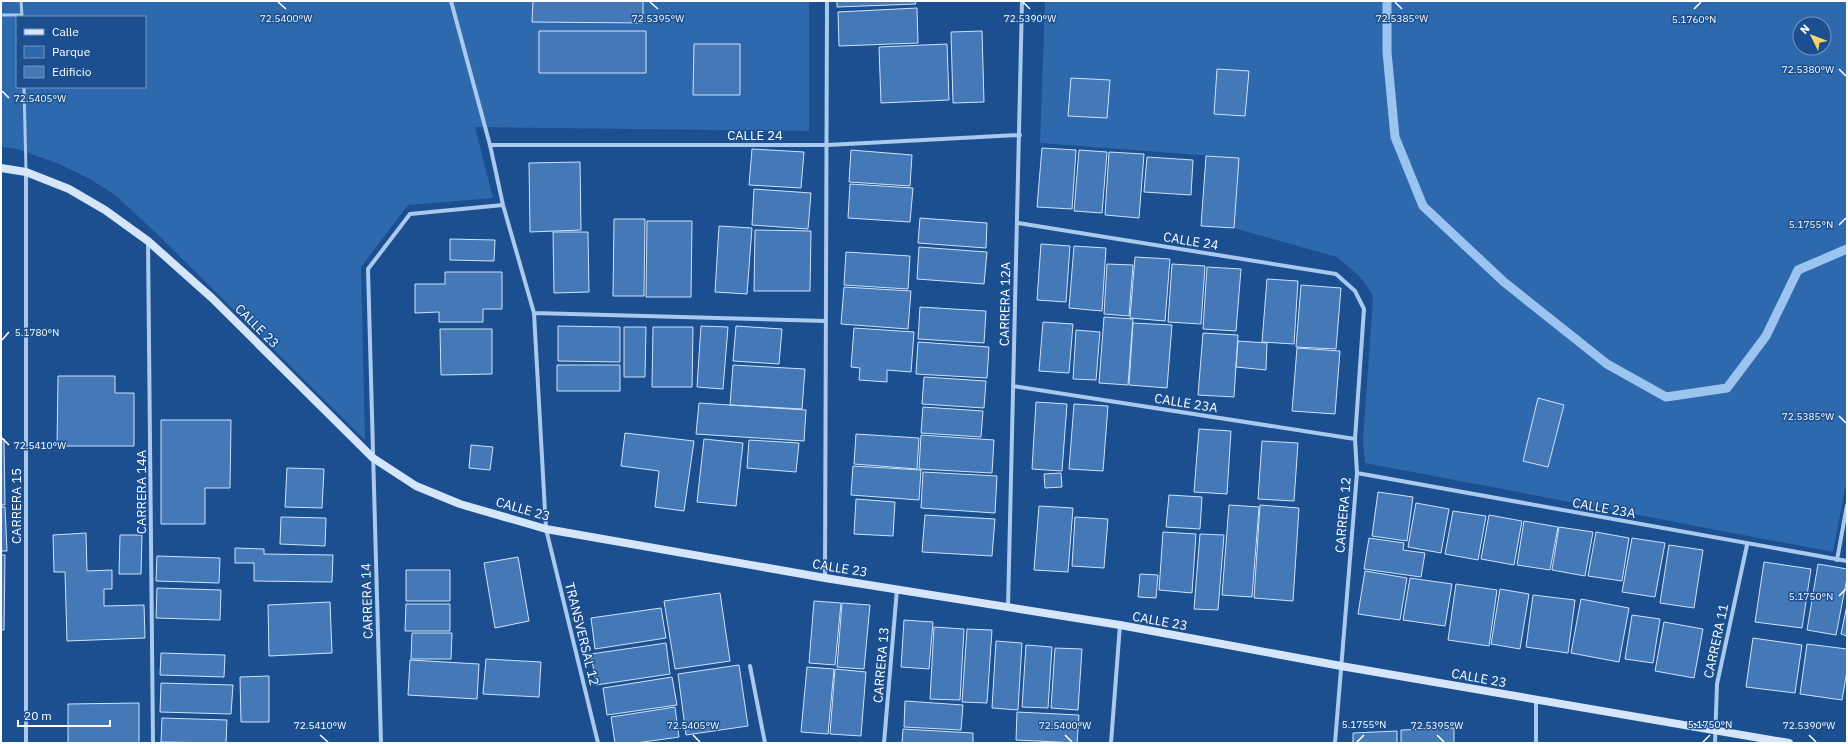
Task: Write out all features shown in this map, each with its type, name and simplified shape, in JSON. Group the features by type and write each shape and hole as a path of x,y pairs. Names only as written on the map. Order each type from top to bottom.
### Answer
{"street":[{"name":"TRANSVERSAL 12","path":"452,1 490,145 503,205 534,313 546,529 598,743"},
{"path":"825,578 828,145 827,1"},
{"name":"CARRERA 12A","path":"1008,608 1022,1"},
{"name":"CALLE 24","path":"490,145 828,145 1020,135"},
{"name":"CALLE 23","path":"1,168 26,172 69,189 105,210 148,241 212,298 373,458 416,486 460,504 546,529 825,578 1120,626 1715,732 1789,743"},
{"name":"CARRERA 15","path":"26,172 26,743"},
{"name":"CARRERA 14","path":"380,743 368,269 410,214 503,205"},
{"name":"CALLE 24","path":"1018,223 1336,274 1355,291"},
{"name":"CARRERA 14A","path":"148,241 153,743"},
{"name":"CARRERA 12","path":"1335,743 1357,473 1355,439 1364,309 1355,291"},
{"path":"534,313 826,321"},
{"name":"CALLE 23A","path":"1013,386 1355,439"},
{"name":"CALLE 23A","path":"1357,473 1747,545 1847,561"},
{"path":"1837,560 1847,506"},
{"name":"CARRERA 11","path":"1715,743 1717,684 1747,545"},
{"name":"CARRERA 13","path":"884,743 897,589"},
{"path":"1111,743 1120,626"},
{"path":"750,666 765,743"},
{"path":"1536,700 1536,743"}],"lane":[{"path":"1,15 22,16 21,1"},
{"path":"24,88 26,172"}],"green space":[{"path":"1,1 809,1 809,131 475,127 493,198 408,205 361,267 365,440 155,232 114,194 88,178 57,163 17,149 1,147"},
{"path":"1045,1 1847,1 1847,479 1833,552 1365,463 1363,439 1373,299 1371,292 1359,276 1337,257 1234,228 1239,158 1040,143"}],"building":[{"path":"533,1 643,1 643,23 532,22"},
{"path":"837,1 915,1 916,4 837,7"},
{"path":"917,8 918,43 839,46 838,12"},
{"path":"539,31 646,31 646,73 539,73"},
{"path":"982,31 984,102 953,103 951,32"},
{"path":"694,44 740,44 740,95 693,95"},
{"path":"947,44 949,100 881,103 879,47"},
{"path":"1217,69 1249,71 1245,116 1214,114"},
{"path":"1071,78 1110,80 1107,118 1068,116"},
{"path":"1042,148 1076,150 1072,209 1037,207"},
{"path":"752,149 804,152 801,188 749,185"},
{"path":"851,150 912,155 910,186 849,182"},
{"path":"1079,150 1107,152 1102,213 1074,211"},
{"path":"1109,152 1144,154 1139,218 1105,215"},
{"path":"1206,156 1239,158 1234,228 1201,226"},
{"path":"1147,157 1193,160 1191,195 1144,192"},
{"path":"580,162 581,230 530,232 529,163"},
{"path":"850,184 913,188 910,222 848,218"},
{"path":"754,189 811,193 808,229 752,225"},
{"path":"920,218 987,223 986,248 918,243"},
{"path":"614,219 645,219 644,296 613,296"},
{"path":"647,221 692,221 691,297 646,297"},
{"path":"719,226 752,228 747,294 715,292"},
{"path":"755,230 811,231 810,291 754,291"},
{"path":"553,232 588,232 589,292 554,293"},
{"path":"450,239 495,240 494,261 450,260"},
{"path":"1041,244 1070,246 1066,302 1037,300"},
{"path":"1074,246 1106,248 1102,311 1069,308"},
{"path":"919,247 987,252 984,284 917,279"},
{"path":"846,252 910,256 908,289 844,285"},
{"path":"1135,257 1170,259 1165,321 1130,318"},
{"path":"1107,264 1133,265 1129,316 1104,314"},
{"path":"1172,264 1205,266 1201,324 1168,322"},
{"path":"1207,267 1241,269 1236,331 1203,329"},
{"path":"445,272 502,272 502,309 483,309 483,322 439,322 439,312 415,313 415,284 445,284"},
{"path":"1267,279 1298,281 1294,344 1262,342"},
{"path":"1301,285 1341,288 1336,349 1296,347"},
{"path":"844,287 911,291 908,329 841,324"},
{"path":"920,307 986,311 984,343 918,339"},
{"path":"1104,317 1133,319 1128,385 1099,383"},
{"path":"1043,322 1073,324 1069,373 1039,371"},
{"path":"1133,323 1172,325 1167,388 1129,385"},
{"path":"558,326 620,327 620,362 558,361"},
{"path":"701,326 728,327 723,389 697,387"},
{"path":"736,326 782,329 779,364 733,361"},
{"path":"624,327 646,327 645,377 624,377"},
{"path":"653,327 693,327 692,387 652,387"},
{"path":"854,328 914,332 911,372 887,370 887,382 859,380 860,368 851,367"},
{"path":"440,329 492,329 492,374 441,375"},
{"path":"1076,330 1100,332 1096,380 1073,379"},
{"path":"1203,333 1238,335 1234,397 1198,395"},
{"path":"1238,341 1267,343 1266,370 1236,367"},
{"path":"918,342 989,347 987,378 916,374"},
{"path":"1297,348 1340,351 1335,414 1292,411"},
{"path":"557,365 620,365 620,391 557,391"},
{"path":"733,365 805,369 802,409 730,405"},
{"path":"58,376 115,376 115,393 134,393 134,446 57,446"},
{"path":"924,377 986,381 984,408 922,404"},
{"path":"1538,398 1564,405 1548,467 1523,461"},
{"path":"1036,402 1067,404 1062,471 1032,469"},
{"path":"699,403 806,410 804,441 696,434"},
{"path":"1074,404 1108,406 1103,471 1069,469"},
{"path":"923,407 983,411 981,437 921,433"},
{"path":"161,420 231,420 230,488 205,488 205,524 161,524"},
{"path":"1199,429 1231,431 1227,494 1194,492"},
{"path":"625,433 694,441 684,511 655,507 659,471 621,466"},
{"path":"856,434 919,438 917,469 854,464"},
{"path":"921,435 994,440 992,473 919,469"},
{"path":"1,439 4,439 5,505 1,505"},
{"path":"704,439 743,443 736,506 697,502"},
{"path":"749,440 799,443 796,472 747,468"},
{"path":"1262,441 1298,443 1294,501 1258,499"},
{"path":"471,445 493,447 490,470 469,468"},
{"path":"853,466 921,470 919,500 851,495"},
{"path":"287,468 324,469 322,508 285,507"},
{"path":"923,472 997,476 995,513 921,508"},
{"path":"1061,473 1062,487 1045,488 1044,474"},
{"path":"1378,492 1413,497 1407,541 1372,536"},
{"path":"1169,495 1202,497 1200,529 1166,527"},
{"path":"856,499 895,502 893,536 854,534"},
{"path":"1416,503 1449,509 1441,553 1408,547"},
{"path":"1229,505 1259,507 1252,597 1222,595"},
{"path":"1260,505 1299,508 1293,601 1254,598"},
{"path":"1039,506 1073,508 1068,572 1034,570"},
{"path":"1,507 5,507 7,551 1,551"},
{"path":"1453,511 1486,516 1478,560 1445,554"},
{"path":"925,515 995,519 992,556 922,552"},
{"path":"1489,515 1522,521 1514,565 1481,559"},
{"path":"281,517 326,518 325,546 280,544"},
{"path":"1075,517 1108,519 1104,568 1072,566"},
{"path":"1524,521 1558,527 1550,570 1517,565"},
{"path":"1559,527 1593,532 1585,576 1552,570"},
{"path":"1163,532 1196,534 1192,593 1159,590"},
{"path":"1596,532 1629,538 1622,581 1588,576"},
{"path":"86,533 87,571 112,570 112,589 104,589 104,606 144,605 145,638 67,641 65,572 54,572 53,535"},
{"path":"1200,534 1224,535 1218,610 1194,609"},
{"path":"120,535 142,535 141,574 119,574"},
{"path":"1369,538 1404,543 1403,550 1425,553 1421,577 1364,569"},
{"path":"1632,538 1665,543 1655,597 1622,592"},
{"path":"1669,545 1703,550 1694,608 1660,603"},
{"path":"235,548 264,549 264,554 333,555 332,582 254,581 254,563 235,563"},
{"path":"1,555 5,555 4,630 1,630"},
{"path":"157,556 220,558 219,583 156,581"},
{"path":"518,557 529,621 495,628 484,563"},
{"path":"1764,562 1811,569 1802,628 1755,622"},
{"path":"1818,564 1847,569 1847,578 1836,635 1807,630"},
{"path":"406,570 450,570 450,601 406,601"},
{"path":"1365,571 1407,578 1400,620 1358,614"},
{"path":"1140,574 1158,575 1156,598 1138,597"},
{"path":"1410,578 1452,584 1445,626 1403,620"},
{"path":"1456,584 1497,590 1489,646 1448,640"},
{"path":"157,588 221,590 220,620 156,618"},
{"path":"1500,589 1529,594 1520,649 1491,644"},
{"path":"720,593 730,661 675,669 664,601"},
{"path":"1533,595 1575,600 1568,653 1526,647"},
{"path":"1581,599 1629,608 1619,662 1571,653"},
{"path":"814,601 841,603 835,665 809,663"},
{"path":"330,602 332,653 269,656 268,605"},
{"path":"842,603 870,605 864,669 837,667"},
{"path":"406,604 450,604 450,631 405,631"},
{"path":"1847,605 1847,636 1841,634"},
{"path":"661,608 666,638 595,649 591,618"},
{"path":"1632,615 1660,619 1653,663 1625,659"},
{"path":"904,620 933,622 929,669 901,667"},
{"path":"1664,622 1703,629 1694,678 1655,671"},
{"path":"934,627 964,629 960,700 930,699"},
{"path":"967,629 992,630 987,703 962,702"},
{"path":"412,633 452,633 451,659 411,659"},
{"path":"1753,638 1802,645 1795,693 1746,687"},
{"path":"996,641 1022,643 1018,710 992,708"},
{"path":"666,643 670,674 596,685 591,654"},
{"path":"1807,644 1847,649 1847,671 1842,700 1800,694"},
{"path":"1026,645 1052,647 1048,708 1022,707"},
{"path":"1055,648 1082,649 1078,710 1051,708"},
{"path":"161,653 225,655 224,677 160,675"},
{"path":"486,659 541,662 539,697 483,694"},
{"path":"410,660 479,664 477,699 408,695"},
{"path":"739,665 748,726 686,735 678,674"},
{"path":"807,667 834,669 828,734 801,732"},
{"path":"835,669 866,672 861,736 830,734"},
{"path":"269,676 269,722 241,722 240,677"},
{"path":"672,677 677,705 607,715 603,688"},
{"path":"161,683 233,685 231,714 160,712"},
{"path":"905,701 963,705 961,730 904,727"},
{"path":"139,703 139,743 68,743 68,704"},
{"path":"675,707 679,737 636,743 615,743 611,717"},
{"path":"1017,712 1079,715 1077,743 1016,740"},
{"path":"162,718 227,720 226,743 161,742"},
{"path":"1454,728 1454,743 1401,743 1401,730"},
{"path":"903,729 973,733 973,743 902,743"},
{"path":"1397,731 1397,743 1353,743 1353,733"}],"waterway":[{"path":"1387,1 1387,52 1395,137 1423,206 1504,282 1607,364 1666,397 1727,388 1766,336 1798,270 1847,249"}]}
